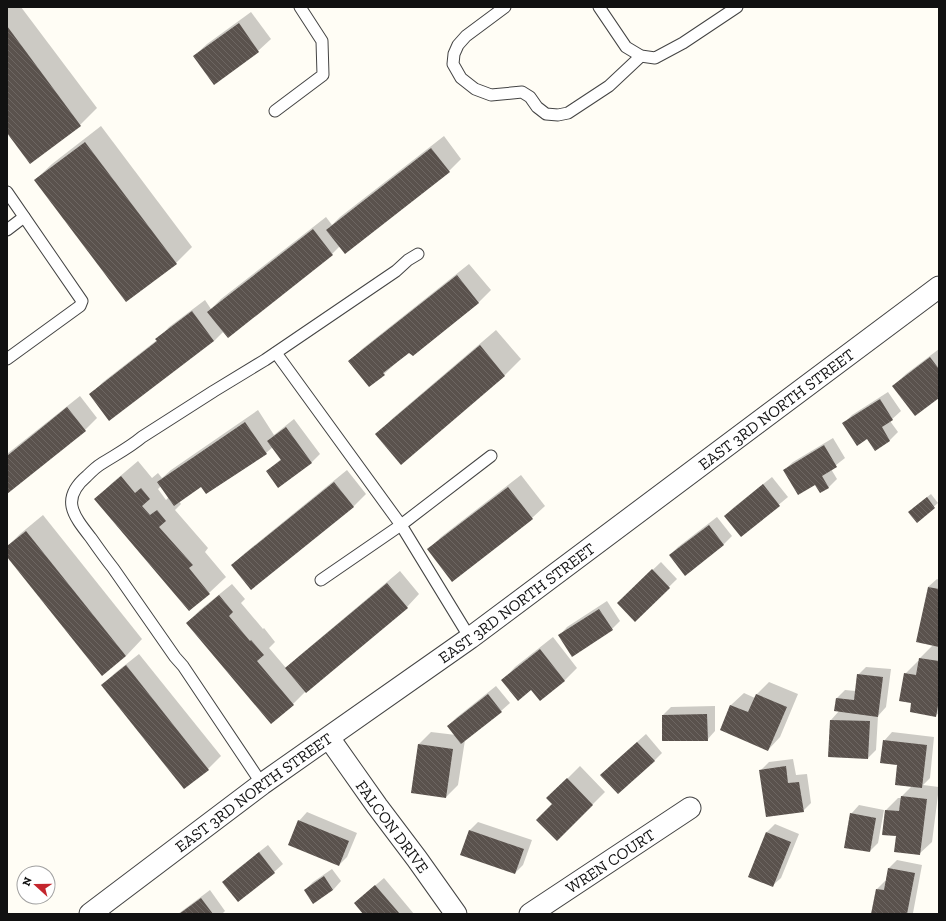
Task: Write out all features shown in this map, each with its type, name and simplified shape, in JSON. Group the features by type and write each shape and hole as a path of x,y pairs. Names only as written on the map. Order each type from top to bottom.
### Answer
{"street":[{"name":"EAST 3RD NORTH STREET","path":"90,914 262,784 470,638 939,287"},
{"name":"FALCON DRIVE","path":"329,738 376,806 417,859 456,914"},
{"name":"WREN COURT","path":"530,914 690,808"}],"lane":[{"path":"276,112 323,75 322,41 300,7"},
{"path":"506,7 466,36 458,44 454,54 454,64 461,78 475,89 491,95 522,92 546,114 558,115 568,113 609,86 641,56"},
{"path":"599,7 626,47 641,56 656,58 683,43 737,7"},
{"path":"7,192 82,301 80,306 7,360"},
{"path":"7,230 24,217"},
{"path":"262,784 183,666 83,528 72,509 71,497 75,488 99,465 276,353 396,271 408,260 418,254"},
{"path":"276,353 401,525 470,638"},
{"path":"322,580 401,525 491,456"}],"building":[{"path":"239,23 259,52 214,85 193,56"},
{"path":"7,26 81,126 30,164 7,133"},
{"path":"85,142 177,264 126,302 34,180"},
{"path":"431,148 450,172 345,254 326,230"},
{"path":"313,229 333,255 228,338 207,312"},
{"path":"457,275 479,303 413,356 409,353 383,373 385,375 369,387 348,361"},
{"path":"192,311 214,341 109,421 89,394 157,341 155,339"},
{"path":"480,345 505,376 401,465 375,434"},
{"path":"930,357 939,369 939,398 915,416 892,386"},
{"path":"880,399 893,420 882,427 890,441 875,451 867,439 857,446 842,423"},
{"path":"67,407 86,431 7,494 7,456"},
{"path":"245,422 267,454 206,494 201,487 174,506 157,482"},
{"path":"286,427 312,463 278,488 266,471 281,460 267,441"},
{"path":"824,445 837,467 822,476 829,488 820,493 815,485 798,495 783,470"},
{"path":"121,476 135,493 141,488 150,499 142,506 150,515 157,510 166,521 159,527 193,565 189,568 210,594 189,611 94,499"},
{"path":"334,482 354,507 251,590 231,565"},
{"path":"763,484 780,506 741,537 724,516"},
{"path":"508,487 533,519 452,582 427,549"},
{"path":"927,497 935,508 917,523 908,512"},
{"path":"709,525 724,545 685,576 669,555"},
{"path":"26,531 126,656 102,676 7,557 7,546"},
{"path":"652,569 670,588 635,622 617,603"},
{"path":"387,583 408,608 306,693 285,668"},
{"path":"928,587 939,589 939,647 916,642"},
{"path":"219,595 233,612 229,616 264,655 257,661 294,705 271,724 186,623"},
{"path":"599,609 613,630 572,657 558,635"},
{"path":"540,649 565,681 540,701 531,690 518,701 501,680"},
{"path":"919,658 939,661 939,700 936,717 910,712 911,703 899,701 904,673 916,675"},
{"path":"126,665 209,770 184,789 101,685"},
{"path":"857,674 883,677 878,717 834,711 836,698 854,700"},
{"path":"488,694 502,712 461,744 447,726"},
{"path":"756,694 787,707 768,751 720,730 730,705 748,712"},
{"path":"707,714 708,741 662,741 662,715"},
{"path":"830,720 870,721 868,759 828,757"},
{"path":"883,740 927,745 922,788 895,785 897,765 880,763"},
{"path":"637,742 655,761 618,794 600,775"},
{"path":"418,744 453,749 446,798 411,793"},
{"path":"786,766 788,783 799,782 804,812 766,817 759,770"},
{"path":"567,778 593,805 557,841 536,820 552,804 546,798"},
{"path":"901,796 927,799 920,855 894,852 896,836 882,835 885,810 899,811"},
{"path":"850,813 876,818 870,852 844,848"},
{"path":"298,820 349,841 339,866 288,845"},
{"path":"469,830 524,849 515,874 460,855"},
{"path":"766,832 791,842 773,887 748,877"},
{"path":"259,852 275,873 238,902 222,882"},
{"path":"888,868 915,873 907,914 871,914 876,889 884,890"},
{"path":"324,876 333,890 313,904 304,890"},
{"path":"375,885 400,914 363,914 354,903"},
{"path":"201,898 213,914 179,914"}]}
